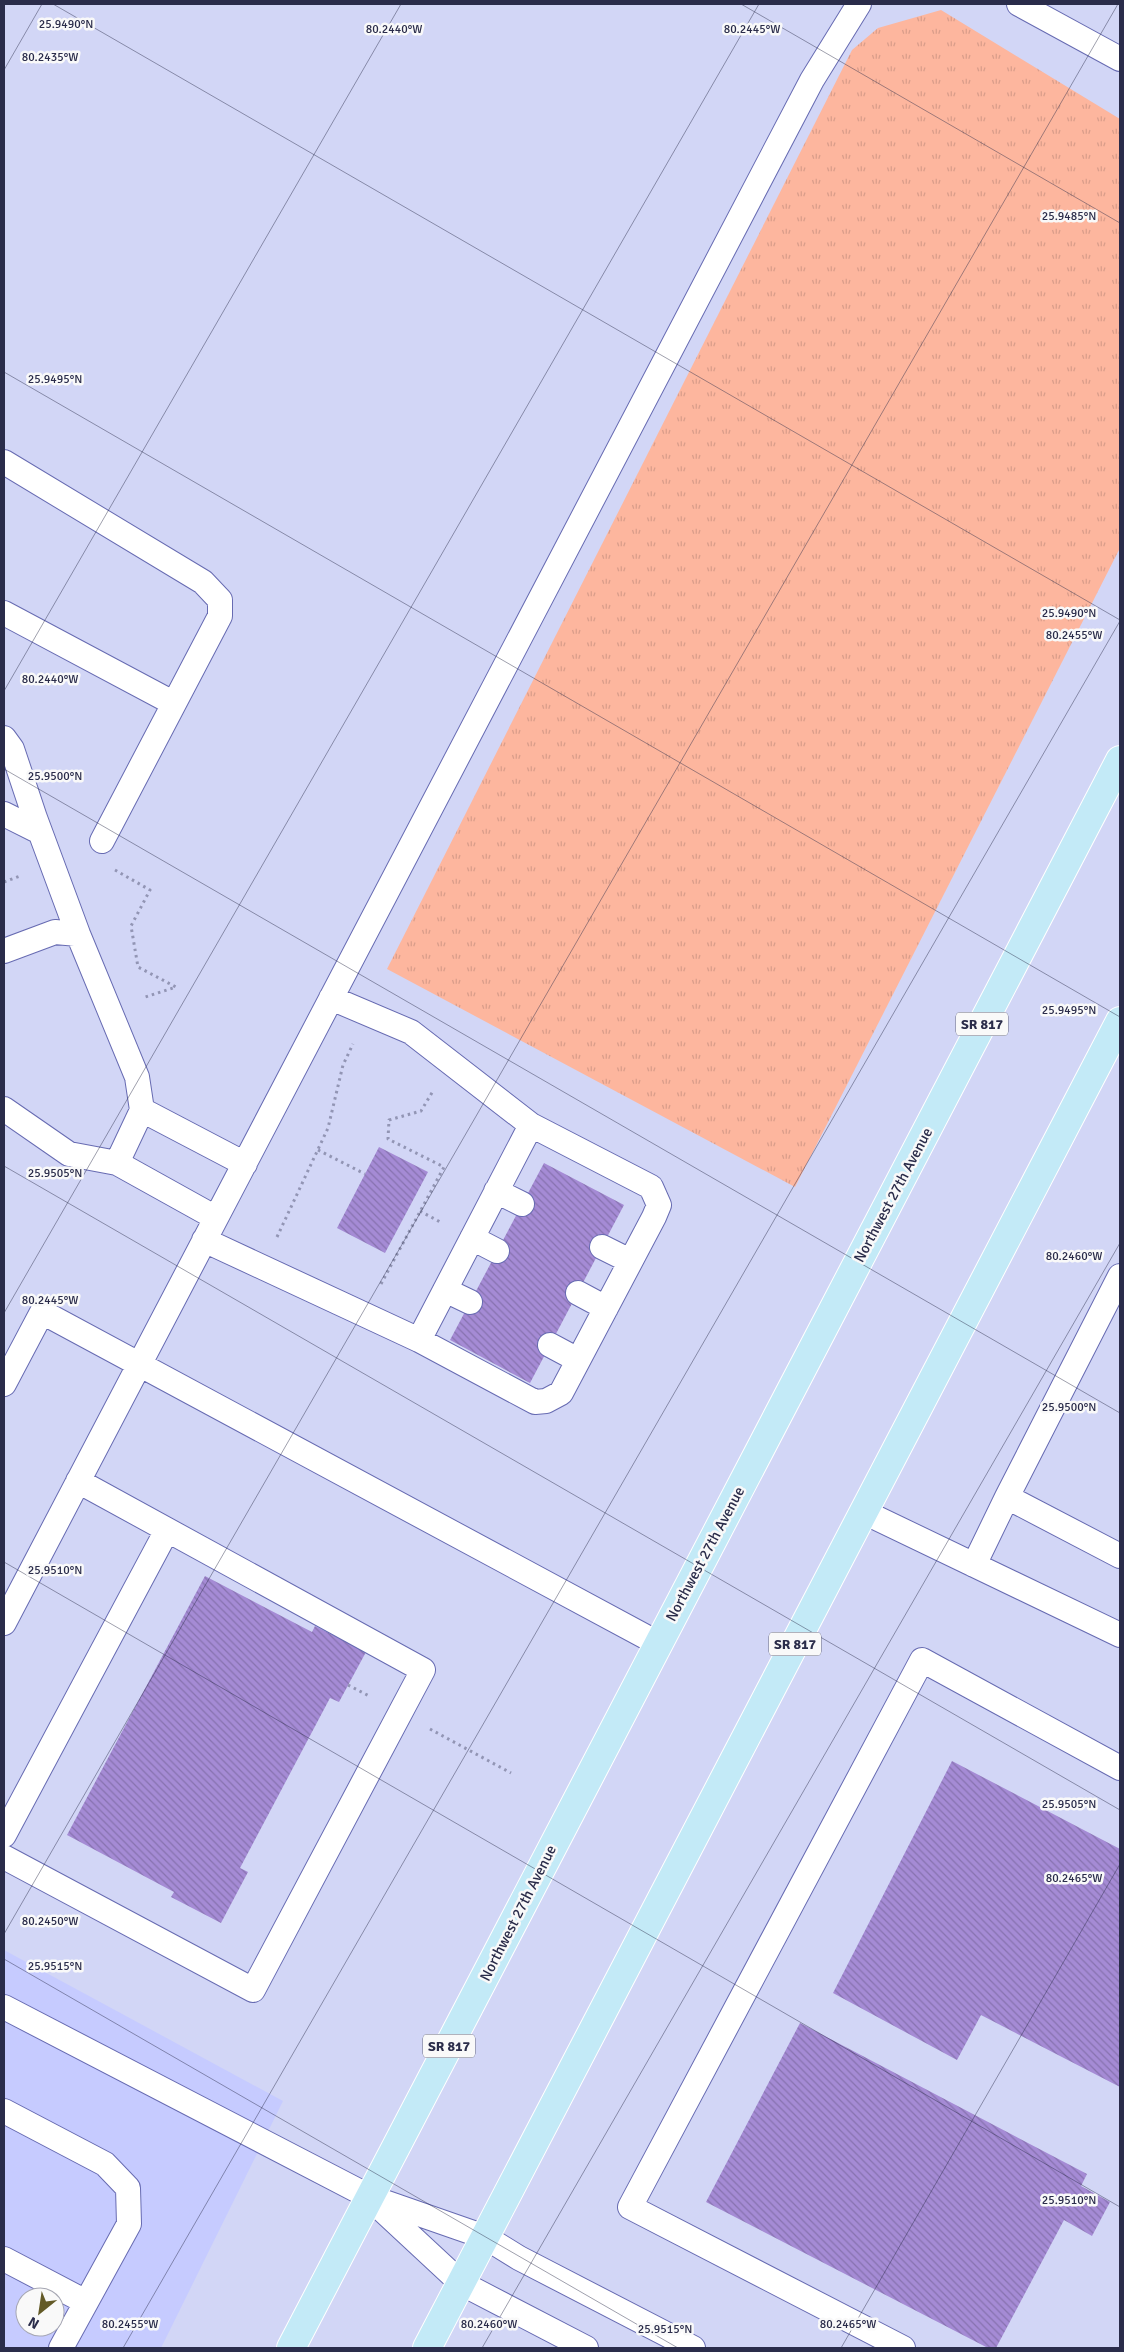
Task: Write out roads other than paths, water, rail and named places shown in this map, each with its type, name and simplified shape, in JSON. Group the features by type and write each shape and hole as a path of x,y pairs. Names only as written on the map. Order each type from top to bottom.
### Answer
{"main road":[{"name":"Northwest 27th Avenue","path":"291,2348 1120,760"},
{"name":"SR 817","path":"427,2348 1120,1021"}],"lane":[{"path":"4,1623 812,80 859,4"},
{"path":"1019,4 1120,59"},
{"path":"4,462 203,582 220,600 220,616 102,841"},
{"path":"4,613 173,703"},
{"path":"4,738 12,749 40,832 78,934 137,1077 142,1110 117,1163"},
{"path":"4,814 40,832"},
{"path":"4,951 55,932 78,934"},
{"path":"204,1240 419,1340 535,1402 546,1402 561,1393 606,1308 659,1205 650,1186 531,1125 411,1032 331,998"},
{"path":"4,1109 69,1154 117,1163 216,1218"},
{"path":"142,1110 244,1164"},
{"path":"419,1340 531,1125"},
{"path":"496,1191 522,1204"},
{"path":"472,1238 497,1250"},
{"path":"602,1247 630,1261"},
{"path":"974,1564 1120,1276"},
{"path":"445,1290 470,1302"},
{"path":"578,1293 606,1308"},
{"path":"4,1384 42,1312 139,1366 659,1644"},
{"path":"550,1345 578,1360"},
{"path":"4,1857 254,1990 423,1670 78,1481"},
{"path":"1008,1497 1120,1556"},
{"path":"864,1512 1120,1635"},
{"path":"4,1835 167,1530"},
{"path":"903,2348 630,2207 922,1660 1120,1768"},
{"path":"4,2007 370,2197 485,2237 519,2258 693,2348"},
{"path":"4,2111 105,2164 128,2188 129,2224 61,2348"},
{"path":"370,2197 461,2283 575,2346"},
{"path":"4,2259 86,2302"}]}
